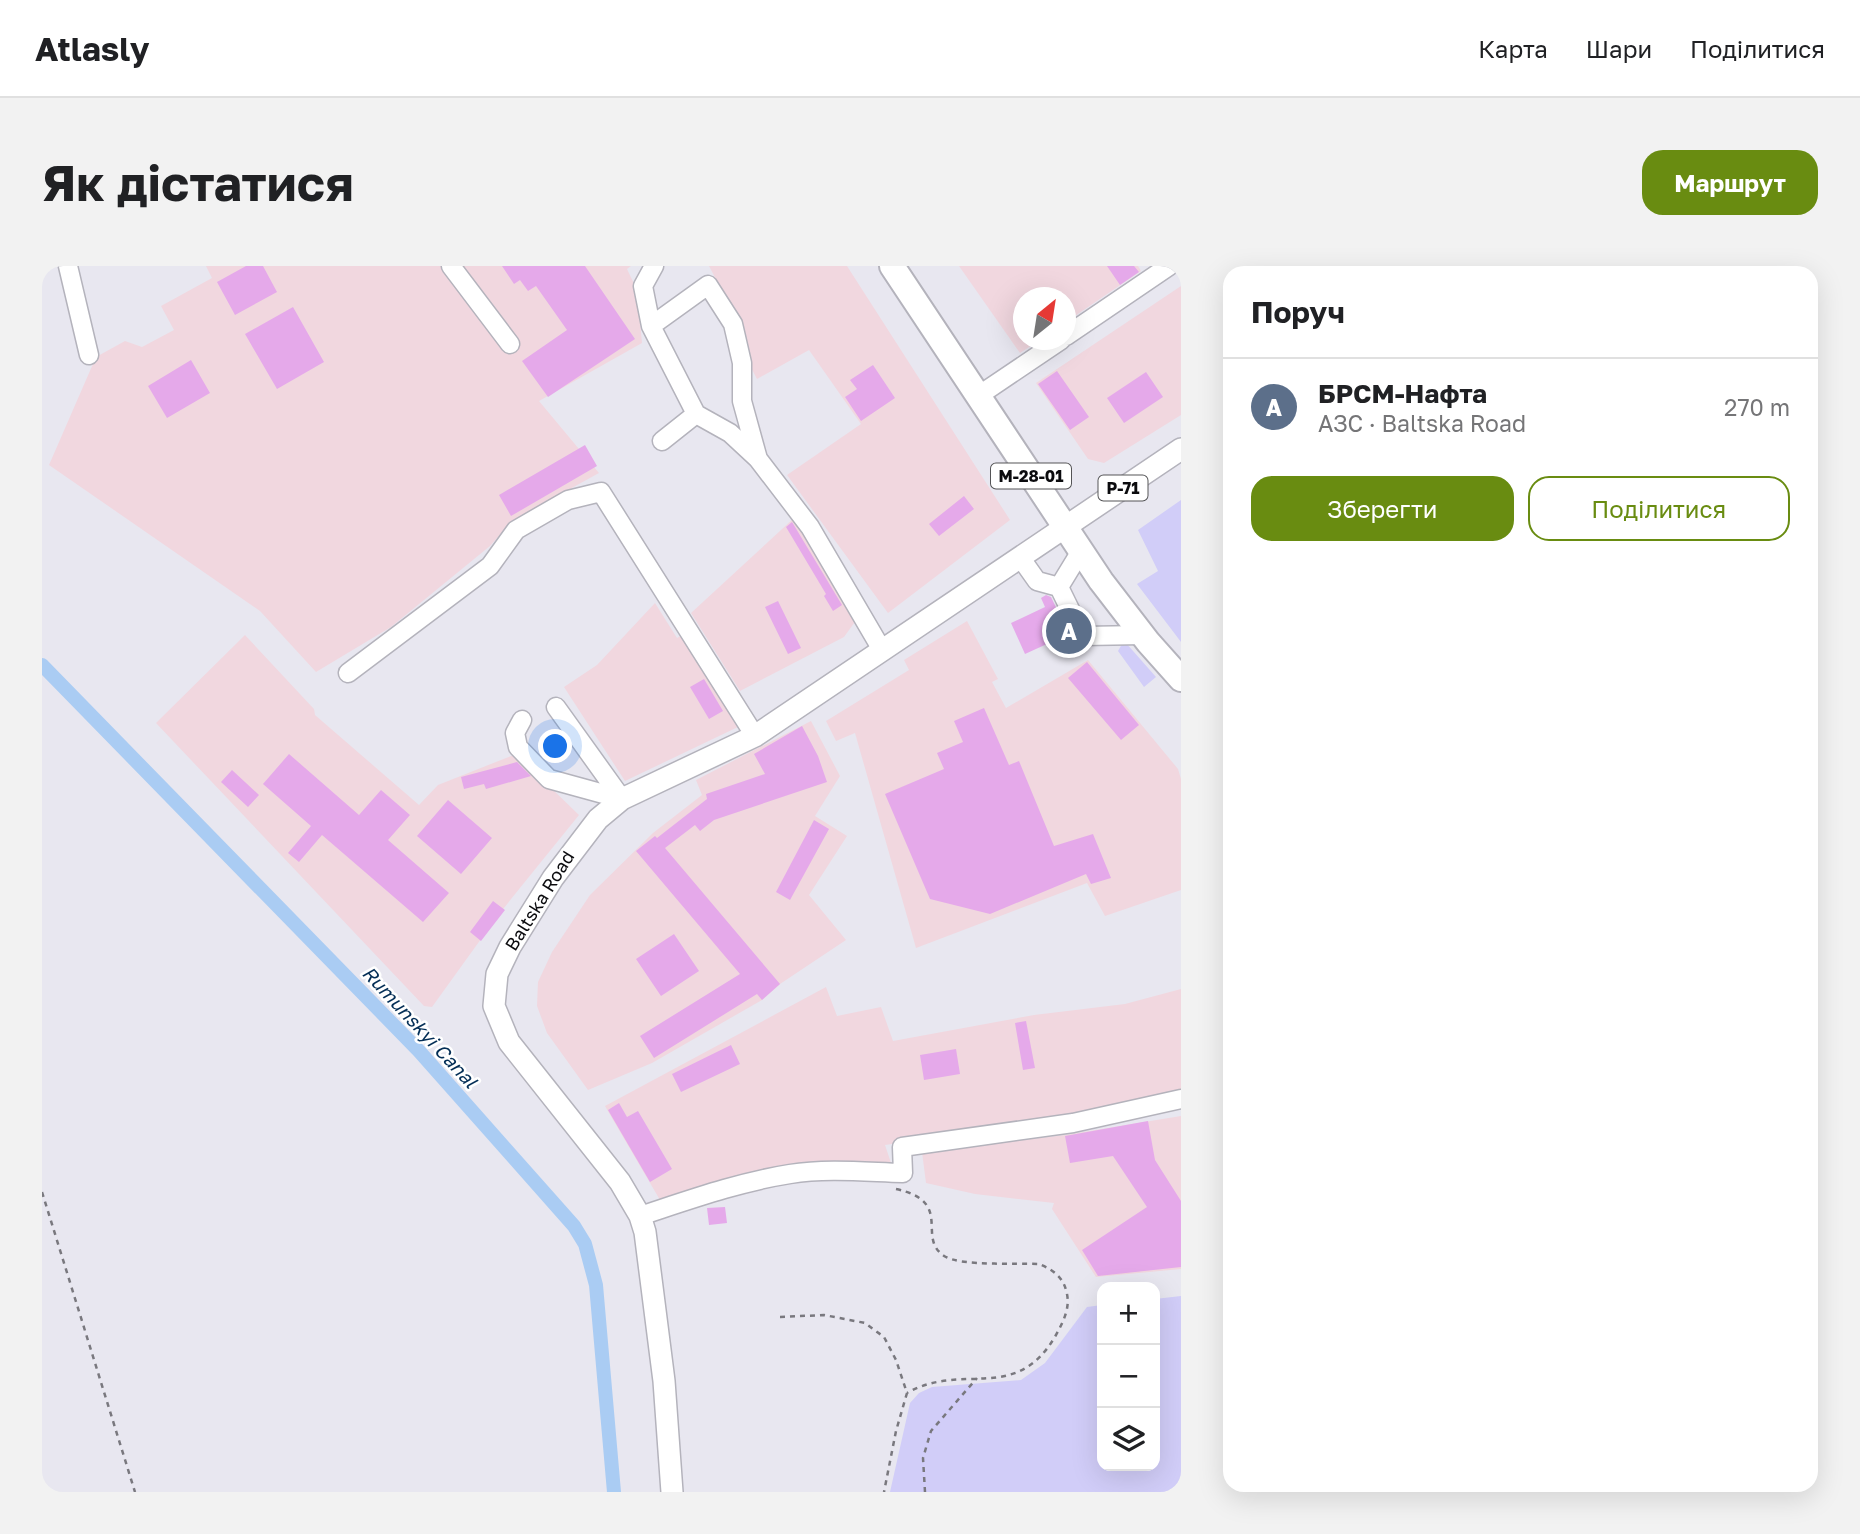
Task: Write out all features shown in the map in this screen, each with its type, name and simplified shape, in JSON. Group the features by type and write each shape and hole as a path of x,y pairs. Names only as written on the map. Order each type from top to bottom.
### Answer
{"highway":[{"name":"М-28-01","path":"892,266 1064,527 1143,635 1181,679"}],"main road":[{"name":"Р-71","path":"1064,527 1181,449"},
{"name":"Baltska Road","path":"672,1492 664,1381 652,1279 640,1216 620,1182 509,1042 494,1006 497,974 510,947 553,878 598,819 622,799 755,736 1064,527"}],"street":[{"path":"68,266 89,355"},
{"path":"451,266 510,344"},
{"path":"636,266 651,326 696,414 730,433 758,459 810,527 882,650"},
{"path":"643,286 654,266"},
{"path":"1076,329 1169,266"},
{"path":"651,326 708,285 733,324 742,363 742,401 758,459"},
{"path":"978,396 1046,350"},
{"path":"662,442 696,414"},
{"path":"348,673 490,566 516,530 568,500 601,492 755,736"},
{"path":"1059,587 1081,551"},
{"path":"1020,557 1037,581 1059,587 1083,636 1143,635"},
{"path":"556,707 622,799"},
{"path":"522,720 515,733 518,747 549,779 622,799"},
{"path":"640,1216 745,1184 791,1174 903,1173 902,1147 1073,1123 1181,1099"}],"path":[{"path":"891,1188 910,1192 929,1206 933,1239 937,1249 945,1257 960,1262 1040,1264 1063,1280 1067,1293 1068,1307 1063,1321 1039,1360 1022,1372 1009,1376 931,1382 907,1393"},
{"path":"42,1192 135,1492"},
{"path":"780,1317 824,1315 865,1323 884,1337 896,1360 907,1393 896,1431 884,1492"},
{"path":"925,1492 923,1458 931,1431 976,1378"}],"shaded area":[{"path":"206,266 631,266 627,269 637,290 642,343 539,401 599,473 512,521 490,546 391,627 316,672 260,611 49,465 96,357 125,341 142,347 174,330 161,306 212,278"},
{"path":"709,266 847,266 1010,520 888,613 787,475 861,424 809,350 757,379 744,354 741,327"},
{"path":"959,266 1138,266 1141,271 1076,315 1076,287 1013,287 1013,343"},
{"path":"1181,286 1181,415 1104,463 1088,459 1036,383"},
{"path":"1181,500 1181,642 1137,584 1158,571 1138,530"},
{"path":"794,518 857,619 844,637 740,691 691,613"},
{"path":"655,603 677,638 684,634 740,726 625,781 564,687 597,665"},
{"path":"967,621 998,679 992,682 1006,708 1088,660 1178,769 1181,779 1181,890 1105,916 1087,883 916,948 855,733 836,741 826,721 909,670 904,660"},
{"path":"245,635 314,709 315,715 419,805 438,785 516,754 579,815 499,914 432,1007 424,1006 156,723"},
{"path":"1126,643 1156,677 1144,687 1118,651 1122,644"},
{"path":"811,721 840,776 815,816 847,836 809,895 846,940 780,984 762,1000 652,1063 588,1090 547,1033 537,1006 538,982 552,952 590,895 653,833 702,795 696,780"},
{"path":"826,987 837,1016 881,1007 893,1041 1034,1015 1125,1004 1181,989 1181,1094 1072,1118 885,1145 892,1166 660,1200 605,1106"},
{"path":"1181,1116 1181,1269 1096,1277 1052,1209 1054,1203 975,1194 926,1183 922,1152 1065,1135"},
{"path":"1181,1296 1181,1492 890,1492 910,1403 919,1393 932,1387 1021,1380 1045,1363 1087,1307 1097,1306 1097,1471 1160,1471 1160,1298"}],"building":[{"path":"246,266 263,266 277,292 235,315 217,282"},
{"path":"502,266 585,266 635,339 548,397 522,361 567,330 536,286 528,291 520,280 514,284"},
{"path":"1107,266 1134,266 1139,272 1120,285"},
{"path":"293,307 324,362 277,389 245,334"},
{"path":"191,360 210,393 167,418 148,386"},
{"path":"873,365 895,398 861,421 845,397 857,389 850,380"},
{"path":"1057,371 1089,417 1070,430 1038,384"},
{"path":"1146,372 1163,397 1124,423 1107,398"},
{"path":"585,445 597,466 511,516 499,495"},
{"path":"964,496 974,509 939,536 929,524"},
{"path":"792,522 842,605 833,611 824,596 826,594 786,527"},
{"path":"1046,595 1051,597 1070,636 1025,654 1011,623 1045,607 1041,598"},
{"path":"778,601 801,648 788,654 765,607"},
{"path":"1087,662 1139,725 1121,740 1068,678"},
{"path":"704,679 723,711 709,719 690,687"},
{"path":"984,708 1009,765 1019,761 1054,846 1093,834 1111,878 1091,884 1086,874 990,914 930,899 885,794 944,769 937,753 963,742 954,721"},
{"path":"802,726 818,756 827,782 714,820 700,831 695,825 665,848 780,984 762,1000 757,994 654,1058 640,1036 740,974 636,851 707,799 706,794 765,774 754,754"},
{"path":"289,754 359,815 381,790 410,815 388,840 449,893 423,922 322,835 299,862 288,853 311,826 263,784"},
{"path":"517,762 531,776 486,789 484,784 464,789 461,777"},
{"path":"232,770 259,795 248,807 221,782"},
{"path":"448,800 492,838 461,874 417,836"},
{"path":"814,820 829,829 790,900 776,892"},
{"path":"493,901 505,910 481,941 470,932"},
{"path":"674,934 699,971 661,996 636,959"},
{"path":"1026,1021 1035,1068 1023,1070 1015,1023"},
{"path":"731,1045 740,1064 681,1092 672,1074"},
{"path":"956,1049 960,1074 924,1080 920,1055"},
{"path":"619,1103 627,1117 638,1111 672,1169 650,1182 608,1110"},
{"path":"1148,1121 1155,1160 1181,1201 1181,1267 1098,1276 1082,1250 1147,1207 1113,1156 1070,1163 1065,1136"},
{"path":"725,1207 727,1223 709,1225 707,1208"}],"waterway":[{"name":"Rumunskyi Canal","path":"42,665 419,1051 574,1226 585,1244 596,1285 614,1492"}],"place":[{"name":"БРСМ-Нафта","path":"1069,631"}]}
